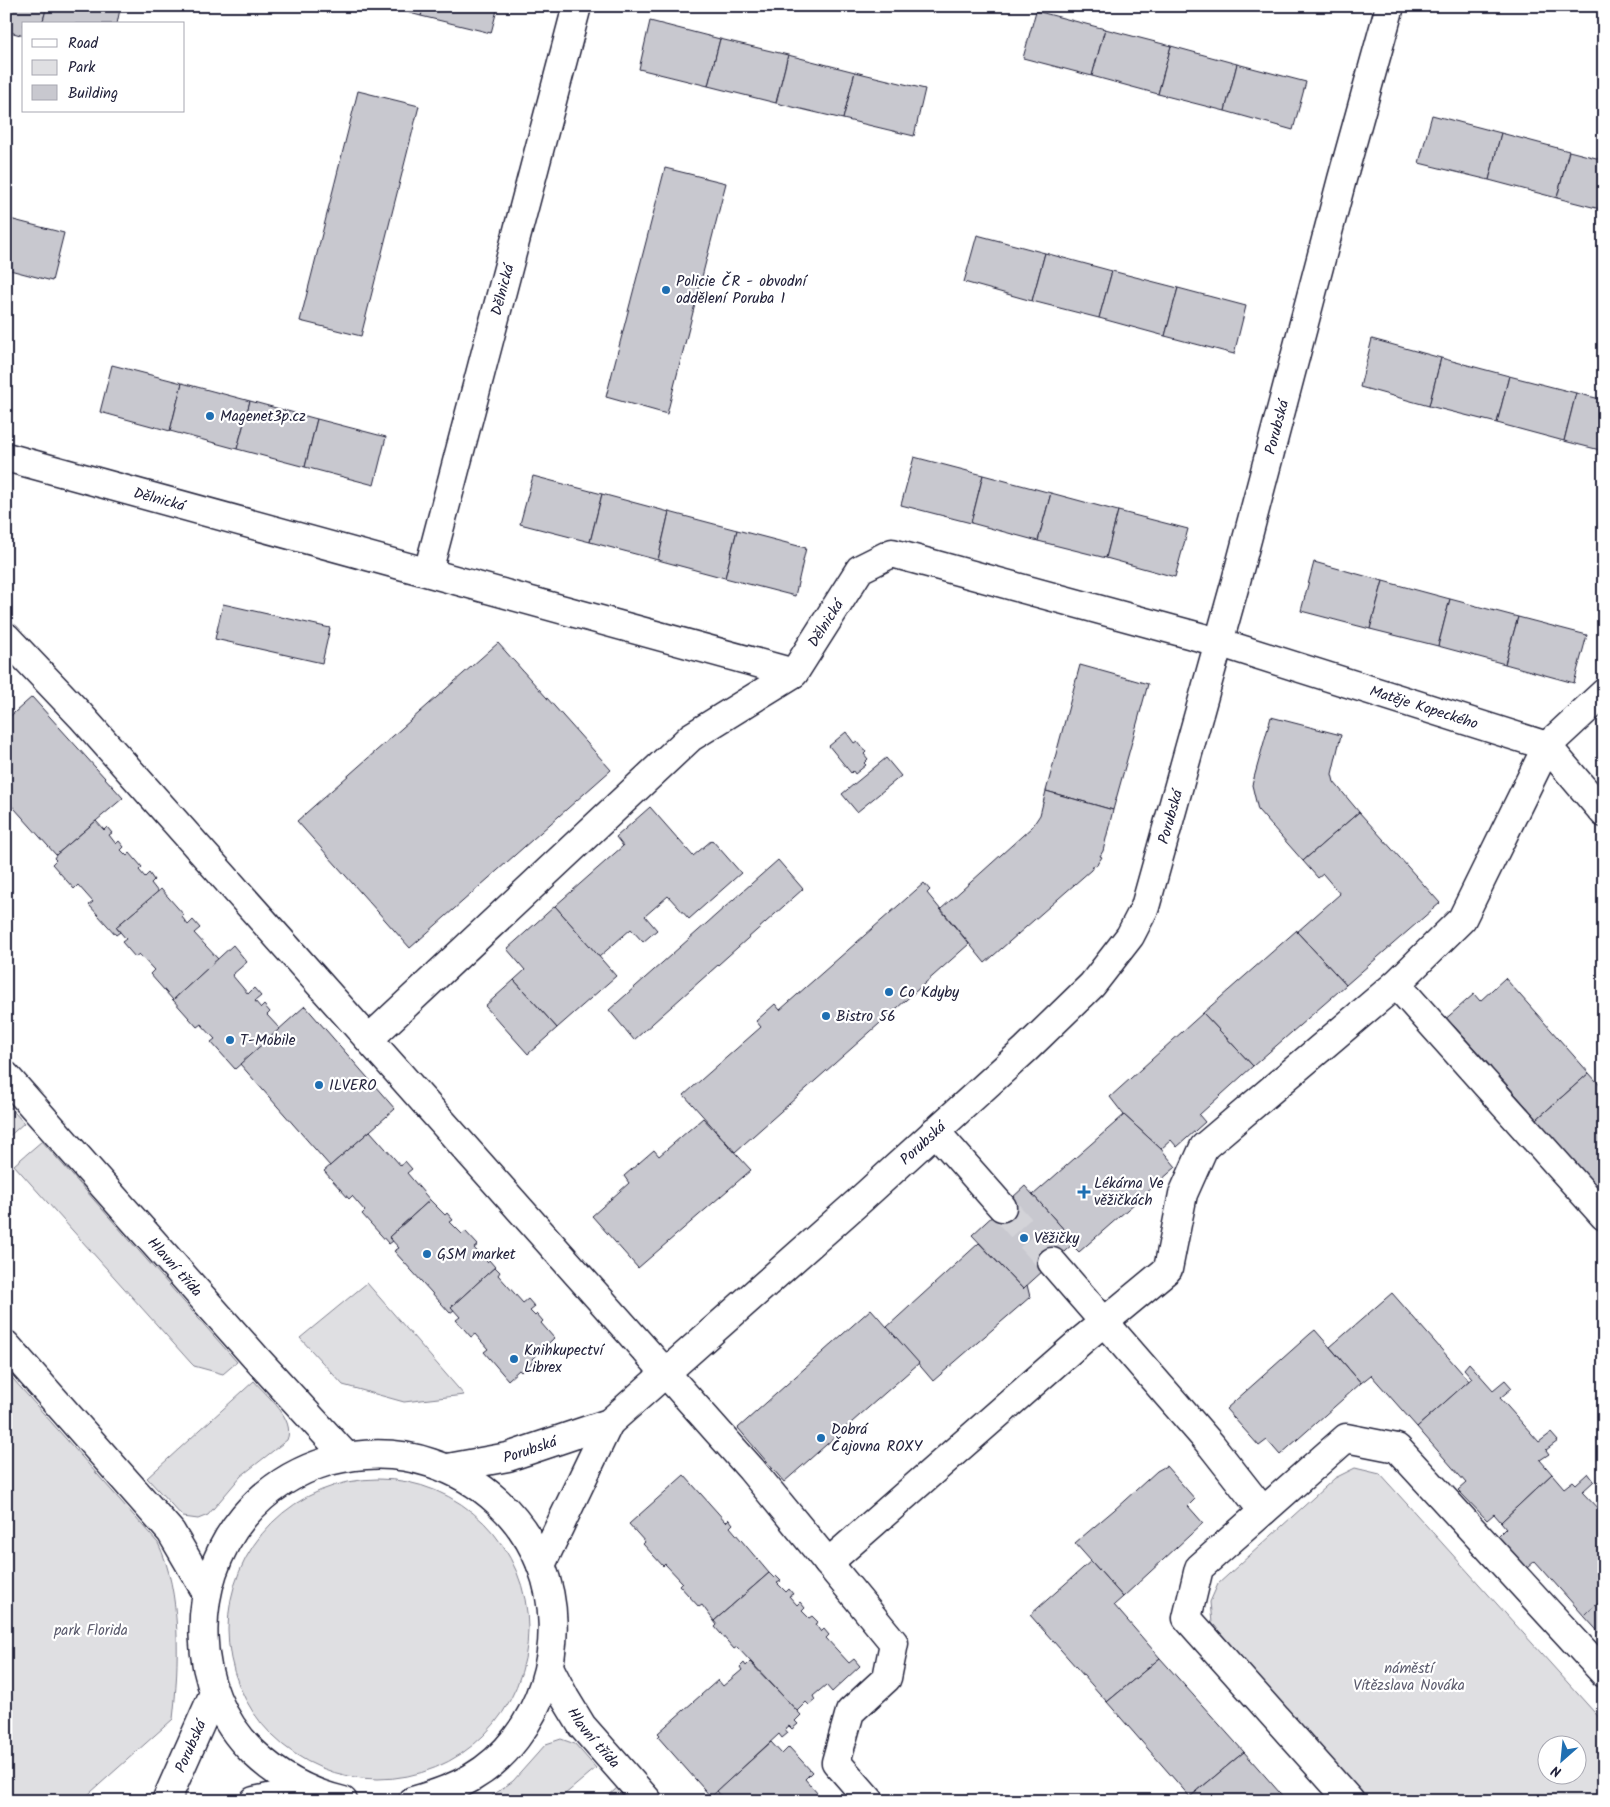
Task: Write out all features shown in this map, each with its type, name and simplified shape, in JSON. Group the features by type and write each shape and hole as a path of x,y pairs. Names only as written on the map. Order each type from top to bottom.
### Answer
{"street":[{"name":"Dělnická","path":"428,572 577,6"},
{"name":"Porubská","path":"448,1468 508,1457 609,1423 666,1374 1026,1049 1092,985 1130,936 1145,907 1390,6"},
{"name":"Dělnická","path":"6,457 794,673 860,569 892,553 1218,642"},
{"path":"6,637 81,716 751,1469 894,1643 887,1678 850,1712 836,1762 870,1801"},
{"name":"Matěje Kopeckého","path":"1218,642 1547,746"},
{"path":"369,1039 691,737 794,673"},
{"path":"828,1563 1104,1321 1168,1269 1183,1194 1204,1147 1396,984 1462,919 1547,746 1604,693"},
{"path":"1547,746 1604,812"},
{"path":"1396,984 1604,1216"},
{"name":"Hlavní třída","path":"6,1076 256,1358 346,1456"},
{"path":"935,1131 1002,1207"},
{"path":"1052,1262 1212,1446 1263,1511"},
{"path":"6,1345 171,1532 206,1592"},
{"name":"Porubská","path":"541,1565 609,1423"},
{"path":"1350,1801 1187,1618 1199,1568 1346,1438 1397,1448 1604,1673"},
{"path":"342,1801 308,1790 278,1773 251,1751 230,1723 214,1693 205,1660 202,1626 206,1592 216,1559 233,1529 256,1502 283,1481 313,1466 346,1456 381,1454 415,1458 448,1468 478,1485 504,1507 526,1534 541,1565 552,1607 554,1632 549,1667 539,1700 522,1730 500,1755 473,1777 442,1792 413,1801"},
{"name":"Hlavní třída","path":"549,1667 582,1726 648,1801"},
{"name":"Porubská","path":"166,1801 214,1693"},
{"path":"254,1801 308,1790"}],"green space":[{"path":"6,1103 24,1123 6,1139"},
{"path":"42,1141 237,1362 223,1374 194,1366 191,1363 14,1165"},
{"path":"367,1283 464,1395 404,1402 343,1385 300,1338"},
{"name":"park Florida","path":"6,1371 158,1543 166,1562 175,1606 177,1676 173,1719 81,1801 6,1801"},
{"path":"254,1381 284,1416 289,1432 287,1440 241,1476 208,1515 198,1519 183,1517 147,1478"},
{"name":"náměstí Vítězslava Nováka","path":"1355,1468 1380,1474 1604,1723 1604,1801 1365,1801 1212,1623 1210,1602 1218,1584 1335,1478"},
{"path":"378,1479 407,1482 435,1491 461,1504 484,1523 503,1546 516,1572 525,1600 528,1629 525,1658 516,1686 503,1712 484,1735 461,1754 435,1767 407,1776 378,1779 349,1776 321,1767 295,1754 272,1735 253,1712 240,1686 231,1658 228,1629 231,1600 240,1572 253,1546 272,1523 295,1504 321,1491 349,1482"},
{"path":"561,1739 575,1744 596,1768 557,1801 485,1801 513,1781 546,1744"},
{"path":"618,1787 630,1801 603,1801"}],"building":[{"path":"6,6 47,6 43,22 22,22 22,35 6,31"},
{"path":"47,6 109,6 120,9 117,22 43,22"},
{"path":"383,6 424,6 421,16"},
{"path":"424,6 498,6 491,33 421,16"},
{"path":"1036,11 1105,29 1092,76 1023,58"},
{"path":"650,21 720,39 708,86 639,69"},
{"path":"1105,29 1171,46 1158,94 1092,76"},
{"path":"720,39 788,55 776,103 708,86"},
{"path":"1171,46 1237,64 1225,111 1158,94"},
{"path":"788,55 855,72 843,119 776,103"},
{"path":"1237,64 1306,82 1293,130 1225,111"},
{"path":"855,72 925,89 914,136 843,119"},
{"path":"358,91 419,106 361,336 300,321"},
{"path":"1432,115 1501,133 1489,180 1419,163"},
{"path":"1501,133 1569,151 1557,198 1489,180"},
{"path":"1569,151 1604,160 1604,210 1557,198"},
{"name":"Policie ČR - obvodní oddělení Poruba 1","path":"665,168 726,183 667,414 606,397"},
{"path":"6,218 64,233 52,281 6,269"},
{"path":"977,235 1045,253 1032,301 964,282"},
{"path":"1045,253 1112,271 1099,318 1032,301"},
{"path":"1112,271 1178,288 1165,336 1099,318"},
{"path":"1178,288 1246,306 1234,354 1165,336"},
{"path":"1372,339 1441,358 1429,406 1360,387"},
{"path":"1441,358 1509,376 1497,423 1429,406"},
{"path":"112,365 182,383 170,431 100,412"},
{"path":"1509,376 1576,393 1564,441 1497,423"},
{"name":"Magenet3p.cz","path":"182,383 250,401 237,449 170,431"},
{"path":"1576,393 1604,400 1604,451 1564,441"},
{"path":"250,401 317,419 305,467 237,449"},
{"path":"317,419 386,437 374,485 305,467"},
{"path":"914,457 983,475 971,523 901,505"},
{"path":"983,475 1051,493 1038,541 971,523"},
{"path":"533,476 602,494 590,542 520,524"},
{"path":"1051,493 1118,511 1106,558 1038,541"},
{"path":"602,494 669,512 658,560 590,542"},
{"path":"1118,511 1188,529 1175,577 1106,558"},
{"path":"669,512 737,530 725,578 658,560"},
{"path":"737,530 806,548 795,596 725,578"},
{"path":"1314,562 1383,581 1370,629 1301,611"},
{"path":"1383,581 1450,599 1438,646 1370,629"},
{"path":"1450,599 1518,617 1505,664 1438,646"},
{"path":"223,604 330,628 322,663 215,639"},
{"path":"1518,617 1587,635 1574,683 1505,664"},
{"path":"498,643 611,770 410,948 297,821"},
{"path":"1080,665 1148,684 1113,810 1046,791"},
{"path":"32,697 123,798 56,855 6,799 6,720"},
{"path":"1271,717 1341,735 1332,774 1334,782 1359,812 1303,861 1258,810 1252,785"},
{"path":"846,732 854,743 857,741 866,752 864,754 868,759 864,763 866,765 855,774 853,771 851,773 829,746"},
{"path":"886,758 901,776 857,812 842,794"},
{"path":"1046,791 1113,810 1103,851 1100,856 1102,857 1096,866 1094,865 1091,870 985,963 941,909 1032,827 1040,815"},
{"path":"650,807 693,856 712,840 741,873 689,919 668,896 645,916 657,930 643,942 631,929 599,957 555,906 623,846 616,837"},
{"path":"1359,812 1440,903 1346,985 1297,932 1340,894 1323,874 1318,878 1303,861"},
{"path":"96,821 104,830 107,827 112,833 109,835 116,844 119,841 124,847 121,850 127,856 130,853 142,867 139,870 145,877 149,873 154,880 151,883 158,892 116,927 120,932 116,935 89,905 93,902 78,885 74,889 52,864 56,860 54,858 56,855"},
{"path":"778,860 803,889 634,1040 609,1010"},
{"name":"Bistro 56","path":"924,883 930,890 927,893 969,944 735,1152 684,1095 761,1027 756,1021 775,1004 780,1010"},
{"path":"161,889 184,915 182,917 188,925 193,920 200,928 194,933 218,959 173,1000 150,974 154,970 139,954 135,957 122,942 126,939 116,927"},
{"path":"555,906 616,976 557,1028 514,980 525,970 507,949"},
{"path":"1297,930 1346,985 1253,1066 1203,1013"},
{"path":"233,945 247,962 232,975 248,994 254,988 261,996 255,1001 261,1008 264,1005 270,1012 267,1015 280,1029 235,1069 211,1042 215,1039 201,1024 197,1027 173,1000"},
{"path":"1505,978 1589,1073 1537,1119 1500,1077 1498,1078 1490,1069 1491,1067 1453,1025 1449,1030 1442,1022 1474,994 1480,1001"},
{"path":"514,980 557,1028 528,1054 485,1006"},
{"path":"305,1006 395,1109 330,1166 240,1064"},
{"path":"1203,1013 1253,1066 1199,1115 1205,1122 1177,1147 1171,1140 1161,1149 1124,1115 1110,1097"},
{"path":"1589,1073 1604,1090 1604,1194 1582,1172 1537,1119"},
{"path":"1124,1115 1161,1149 1176,1167 1079,1252 1072,1245 1075,1242 1033,1195"},
{"path":"703,1118 751,1170 638,1268 592,1216 629,1183 624,1176 654,1150 659,1156"},
{"path":"370,1131 401,1166 405,1161 412,1169 407,1173 430,1200 389,1237 393,1241 389,1244 362,1214 365,1211 352,1196 349,1199 324,1171"},
{"name":"Věžičky","path":"1025,1186 1075,1242 1023,1289 972,1235"},
{"path":"430,1200 445,1215 447,1213 453,1220 450,1222 462,1234 465,1231 478,1245 474,1248 487,1262 489,1260 495,1267 451,1307 454,1310 450,1313 394,1251 399,1248 389,1237"},
{"path":"979,1243 1023,1289 1027,1285 1030,1297 933,1381 887,1327"},
{"path":"495,1267 500,1272 498,1275 523,1303 528,1299 535,1307 530,1311 535,1316 537,1314 543,1321 541,1323 554,1338 532,1359 534,1361 521,1372 519,1370 508,1380 484,1352 488,1349 475,1334 471,1337 456,1320 460,1317 451,1307"},
{"path":"1392,1293 1469,1381 1417,1427 1371,1375 1361,1383 1330,1347"},
{"path":"871,1309 919,1363 784,1482 738,1428"},
{"path":"1315,1330 1361,1383 1280,1455 1267,1440 1259,1446 1226,1409"},
{"path":"1469,1363 1493,1390 1505,1380 1512,1388 1500,1398 1539,1442 1551,1433 1558,1441 1546,1450 1549,1454 1540,1460 1552,1474 1501,1522 1494,1514 1487,1520 1458,1490 1466,1483 1417,1427 1472,1378 1464,1369"},
{"path":"1166,1466 1195,1499 1188,1506 1203,1523 1123,1597 1075,1543 1157,1471"},
{"path":"1588,1473 1594,1481 1582,1492 1604,1515 1604,1598 1584,1616 1535,1561 1527,1568 1498,1536 1506,1528 1501,1522 1552,1474 1564,1488 1573,1481 1576,1484"},
{"path":"684,1475 726,1522 729,1519 733,1524 730,1527 769,1573 714,1621 702,1605 699,1607 679,1585 682,1582 665,1564 663,1566 643,1544 645,1542 629,1524"},
{"path":"1091,1561 1123,1597 1114,1605 1160,1658 1107,1702 1030,1615"},
{"path":"769,1573 781,1581 777,1583 786,1592 789,1589 793,1594 789,1596 797,1605 800,1602 805,1608 802,1611 809,1618 812,1616 818,1622 815,1624 821,1632 824,1629 829,1635 826,1638 849,1663 854,1659 860,1666 832,1692 826,1685 813,1696 815,1700 809,1705 806,1702 797,1711 737,1647 734,1649 715,1627 717,1625 714,1621"},
{"path":"1604,1598 1604,1638 1584,1616"},
{"path":"1160,1658 1244,1752 1190,1797 1107,1702"},
{"path":"750,1662 801,1715 795,1721 798,1724 792,1729 789,1726 785,1729 788,1733 782,1738 779,1734 711,1797 658,1737 660,1735 658,1733 718,1680 723,1686 742,1670 740,1667 744,1663 746,1666"},
{"path":"771,1742 782,1754 789,1747 812,1772 805,1779 824,1801 725,1801 717,1791"},
{"path":"1244,1752 1287,1801 1193,1801 1190,1797"}],"tunnel":[{"path":"1002,1207 1052,1262"}],"place":[{"name":"Policie ČR - obvodní oddělení Poruba 1","path":"666,290"},
{"name":"Magenet3p.cz","path":"210,416"},
{"name":"Co Kdyby","path":"889,992"},
{"name":"Bistro 56","path":"826,1016"},
{"name":"T-Mobile","path":"230,1040"},
{"name":"ILVERO","path":"319,1085"},
{"name":"Lékárna Ve věžičkách","path":"1084,1192"},
{"name":"Věžičky","path":"1024,1238"},
{"name":"GSM market","path":"427,1254"},
{"name":"Knihkupectví Librex","path":"514,1359"},
{"name":"Dobrá Čajovna ROXY","path":"821,1438"}]}
